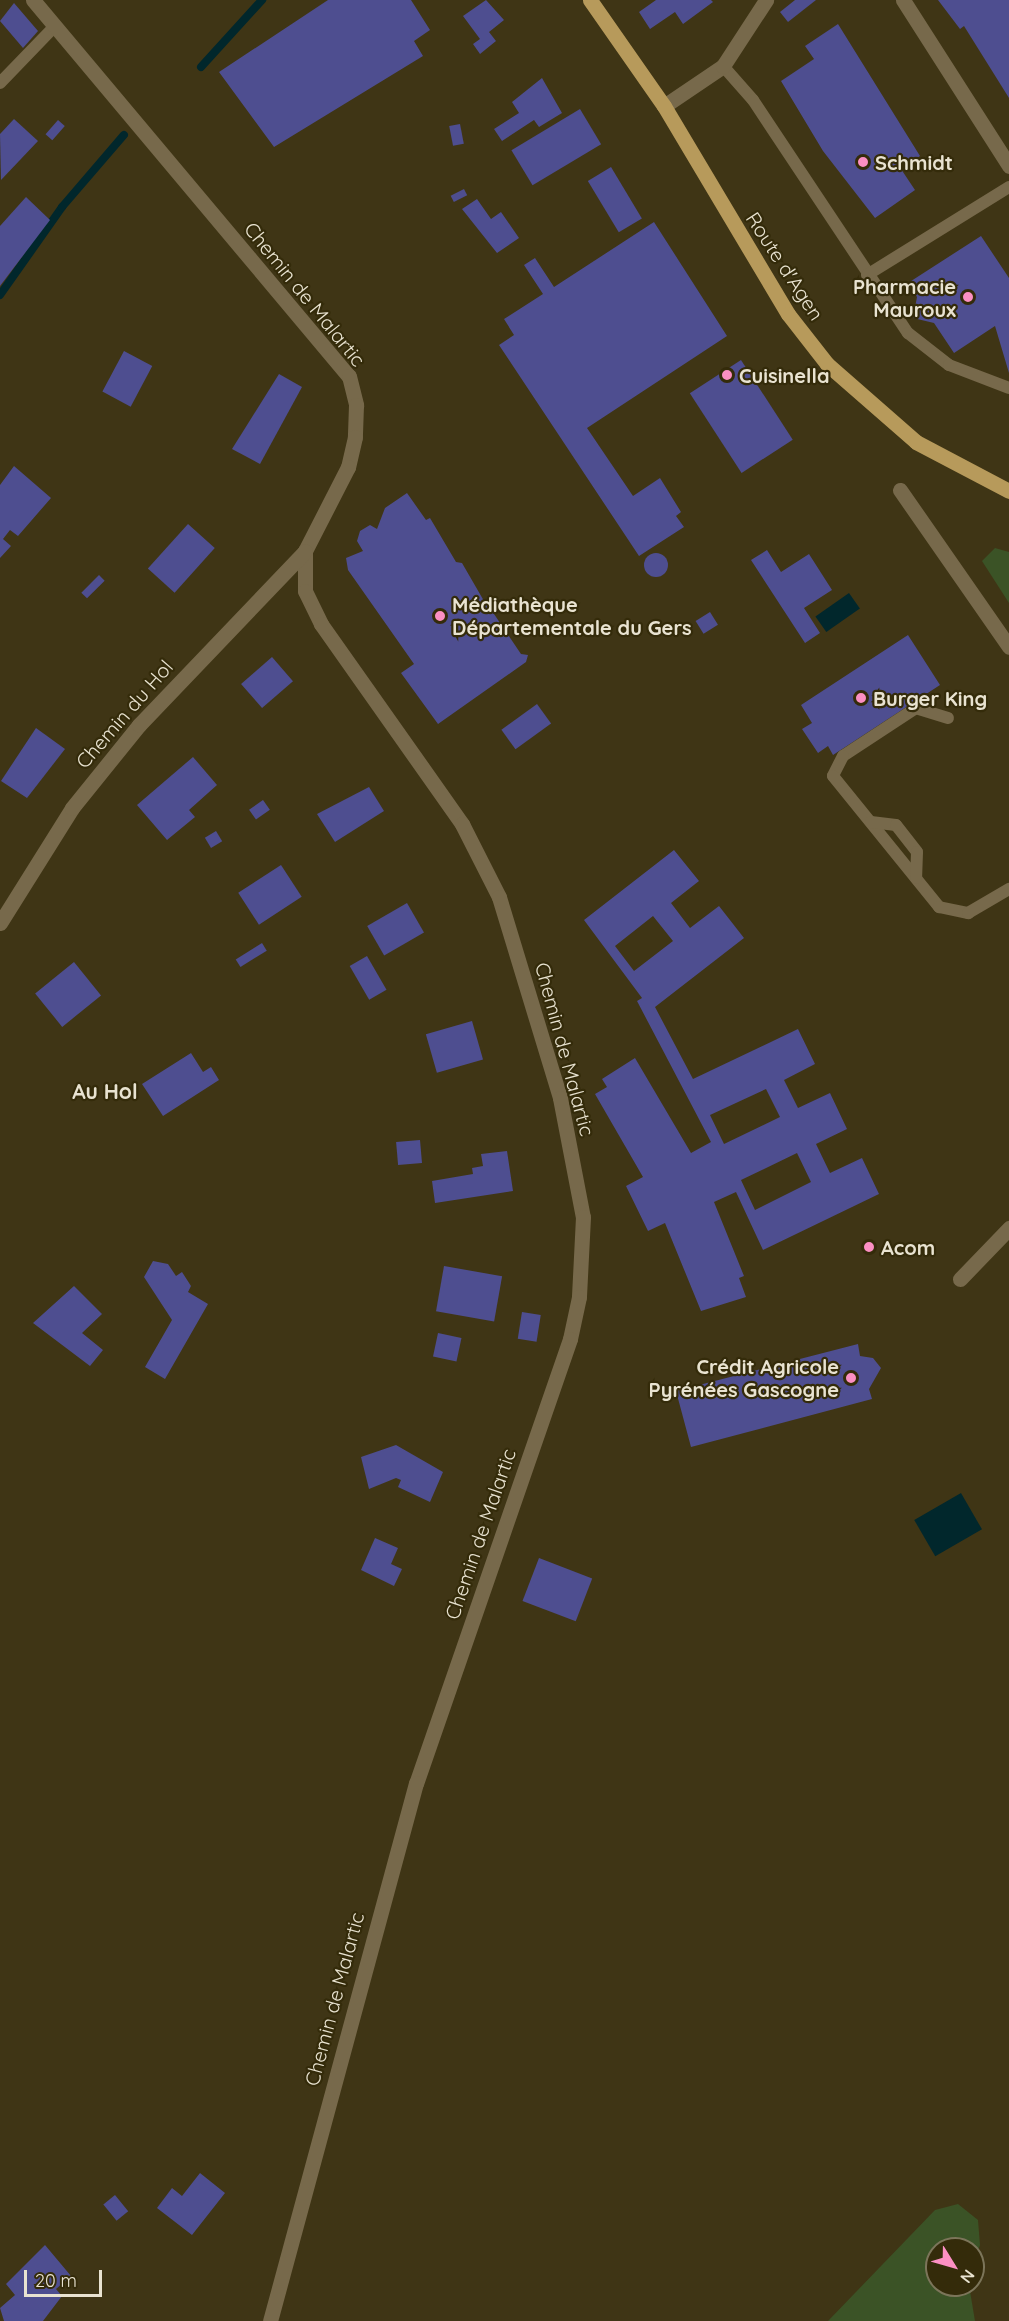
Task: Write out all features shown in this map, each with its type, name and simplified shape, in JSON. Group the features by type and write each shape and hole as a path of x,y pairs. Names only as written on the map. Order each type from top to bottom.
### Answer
{"main road":[{"name":"Route d'Agen","path":"590,0 664,106 782,304 827,364 916,442 1009,491"}],"street":[{"name":"Chemin de Malartic","path":"33,0 349,376 356,405 348,467 305,551 306,591 321,624 462,824 499,897 561,1098 583,1217 579,1297 570,1340 416,1783 268,2318"},
{"path":"664,106 723,66 766,0"},
{"path":"903,0 1009,166"},
{"path":"900,490 1009,647"},
{"name":"Chemin du Hol","path":"0,923 72,808 139,725 305,551"},
{"path":"960,1279 1009,1228"}],"lane":[{"path":"0,83 55,26"},
{"path":"723,66 753,100 867,275 908,333 929,352 1009,388"},
{"path":"867,275 1009,187"},
{"path":"948,718 916,708 837,764 833,776 939,907 955,915 968,913 1009,889"},
{"path":"871,822 896,825 917,852 916,878"}],"green space":[{"path":"995,548 1009,552 1009,603 982,561"},
{"path":"958,2204 978,2220 979,2237 925,2237 925,2297 971,2297 975,2321 828,2321 935,2210"}],"water":[{"path":"849,593 860,609 826,632 815,617"},
{"path":"961,1493 982,1529 935,1556 914,1520"}],"building":[{"path":"328,0 411,0 430,30 414,41 423,56 274,147 219,72"},
{"path":"486,0 504,20 489,32 496,41 480,54 473,44 480,39 463,16"},
{"path":"656,0 711,0 713,2 683,24 675,12 650,29 639,12"},
{"path":"795,0 816,0 788,22 780,12"},
{"path":"938,0 1009,0 1009,98 964,26 960,29"},
{"path":"14,3 38,31 23,48 0,21"},
{"path":"838,24 920,156 901,169 915,190 875,218 823,151 781,81 814,59 805,46"},
{"path":"542,78 562,113 539,127 534,120 502,141 494,129 519,113 512,102"},
{"path":"580,109 601,144 533,185 511,150"},
{"path":"14,119 38,141 1,180 0,134"},
{"path":"58,120 65,126 52,140 46,134"},
{"path":"460,124 464,144 453,146 449,126"},
{"path":"611,167 642,218 619,232 588,181"},
{"path":"464,189 467,195 454,202 451,196"},
{"path":"26,197 50,220 0,286 0,226"},
{"path":"477,199 491,219 501,212 519,238 497,253 462,209"},
{"path":"654,222 727,336 587,428 633,496 660,478 681,512 676,516 684,527 639,556 499,345 514,335 504,319 543,294 524,265 535,258 554,287"},
{"path":"981,236 1009,278 1009,373 995,326 954,353 934,323 913,318 917,297 908,283"},
{"path":"124,351 152,366 131,407 102,392"},
{"path":"741,360 793,440 742,473 690,393"},
{"path":"279,374 302,387 260,464 232,449"},
{"path":"14,466 51,498 18,536 10,530 3,539 11,546 0,558 0,485"},
{"path":"407,493 426,520 430,518 456,562 462,563 484,601 494,603 492,611 521,654 528,655 526,662 438,724 401,673 414,664 348,570 346,558 363,551 357,541 360,531 370,525 377,529 385,508"},
{"path":"188,524 215,548 175,593 148,569"},
{"path":"767,550 781,572 809,554 832,590 804,608 820,633 805,643 751,560"},
{"path":"656,553 665,556 668,565 665,574 656,577 647,574 644,565 647,556"},
{"path":"99,575 105,581 87,598 81,593"},
{"path":"710,612 718,625 704,634 696,621"},
{"name":"Burger King","path":"908,635 940,685 833,755 828,746 818,753 802,729 812,723 801,705"},
{"path":"272,657 293,681 262,708 241,684"},
{"path":"537,704 551,723 516,749 501,730"},
{"path":"36,728 65,749 27,798 1,781"},
{"path":"193,757 217,785 189,810 195,817 167,840 137,805"},
{"path":"369,787 384,811 335,842 317,814"},
{"path":"263,800 270,810 256,820 249,810"},
{"path":"216,831 222,841 211,848 205,838"},
{"path":"674,850 699,881 671,903 690,928 719,906 744,938 655,1007 693,1079 798,1029 815,1064 784,1080 798,1108 830,1093 847,1129 816,1144 830,1173 862,1158 879,1194 763,1250 736,1192 714,1202 744,1276 739,1278 746,1297 701,1311 665,1223 648,1231 626,1186 643,1177 595,1094 607,1087 602,1079 635,1058 691,1153 711,1142 637,1001 642,998 584,920","holes":["653,916 673,941 634,971 615,946","766,1089 780,1117 724,1144 710,1115","797,1153 811,1182 755,1210 741,1180"]},
{"path":"281,865 302,897 259,925 238,893"},
{"path":"407,903 424,932 384,955 367,926"},
{"path":"262,943 267,951 240,967 236,959"},
{"path":"367,956 387,990 369,1000 350,966"},
{"path":"74,962 101,995 62,1027 35,993"},
{"path":"472,1021 483,1059 437,1073 426,1034"},
{"path":"191,1053 203,1072 211,1067 219,1080 163,1116 142,1084"},
{"path":"420,1140 422,1163 398,1165 396,1142"},
{"path":"507,1151 513,1191 435,1203 432,1181 473,1174 472,1168 483,1166 481,1154"},
{"path":"153,1261 168,1264 176,1276 182,1272 191,1286 188,1292 208,1304 165,1379 145,1367 172,1320 144,1277"},
{"path":"444,1266 502,1276 494,1322 436,1311"},
{"path":"74,1286 102,1314 82,1333 103,1350 90,1366 33,1323"},
{"path":"522,1312 541,1315 537,1342 518,1339"},
{"path":"438,1333 461,1338 456,1361 433,1356"},
{"path":"858,1344 860,1356 873,1358 881,1368 869,1389 872,1399 691,1447 676,1391"},
{"path":"396,1445 443,1472 430,1502 398,1487 401,1480 396,1478 369,1489 361,1457"},
{"path":"375,1538 398,1548 391,1564 402,1569 394,1586 361,1570"},
{"path":"539,1558 592,1578 576,1621 523,1601"},
{"path":"200,2173 225,2193 192,2235 157,2208 172,2188 182,2196"},
{"path":"115,2195 128,2211 117,2221 103,2204"},
{"path":"45,2245 71,2276 56,2289 62,2296 43,2321 4,2321 0,2308 15,2295 6,2284"}],"waterway":[{"path":"201,67 262,0"},
{"path":"0,295 62,207 124,135"}],"place":[{"name":"Schmidt","path":"863,162"},
{"name":"Pharmacie Mauroux","path":"968,297"},
{"name":"Cuisinella","path":"727,375"},
{"name":"Médiathèque Départementale du Gers","path":"440,616"},
{"name":"Burger King","path":"861,698"},
{"name":"Acom","path":"869,1247"},
{"name":"Crédit Agricole Pyrénées Gascogne","path":"851,1378"}],"district":[{"name":"Au Hol","path":"105,1091"}]}
